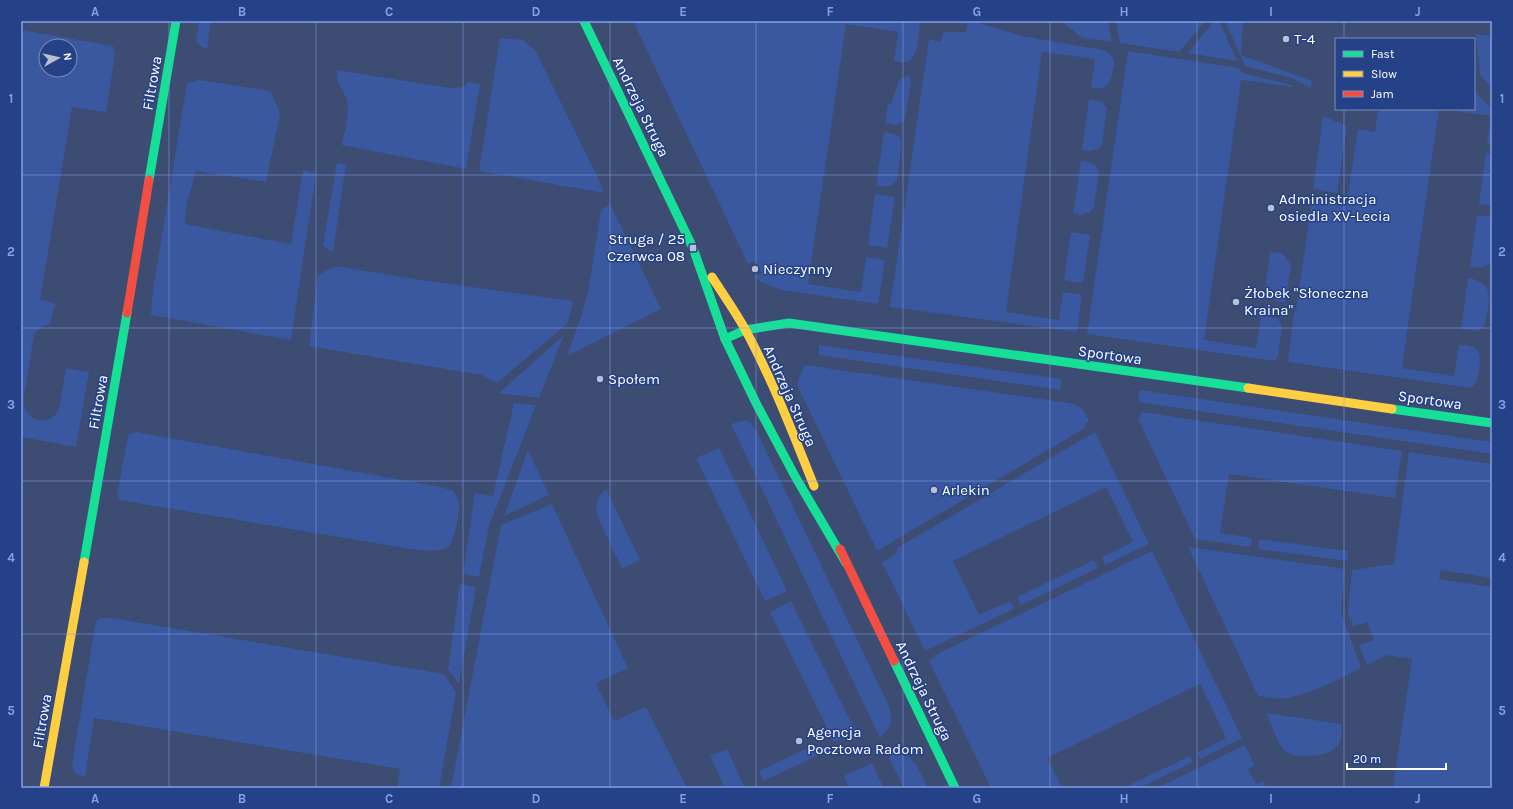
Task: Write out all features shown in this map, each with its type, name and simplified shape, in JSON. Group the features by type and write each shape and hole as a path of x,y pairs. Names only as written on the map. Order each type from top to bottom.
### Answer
{"street":[{"name":"Filtrowa","path":"44,788 112,405 176,21"},
{"name":"Andrzeja Struga","path":"584,21 693,248 725,339 757,405 796,478 846,563"},
{"name":"Andrzeja Struga","path":"693,248 732,306 745,330 780,400 816,491"},
{"name":"Sportowa","path":"725,339 745,330 789,323 1492,423"},
{"name":"Andrzeja Struga","path":"822,505 846,563 955,788"}],"shaded area":[{"path":"199,21 211,21 207,49 199,45 196,41"},
{"path":"633,21 920,21 919,38 916,50 911,60 907,62 894,61 898,32 846,24 808,284 861,292 866,257 885,260 878,304 781,290 761,282 755,277 762,273 756,261 748,264"},
{"path":"968,21 1022,36 1103,50 1110,54 1114,59 1114,67 1109,83 1101,88 1091,88 1095,59 1042,52 1006,312 1059,320 1063,292 1082,295 1077,332 890,307 929,39 941,42 943,32 966,32"},
{"path":"1061,21 1108,21 1112,42 1081,37"},
{"path":"1116,21 1205,21 1179,52 1120,43"},
{"path":"1214,21 1219,21 1237,61 1188,53"},
{"path":"1225,21 1243,21 1241,55 1312,81 1311,88 1292,78 1245,66"},
{"path":"21,30 67,38 38,38 38,78 78,78 78,40 113,46 115,55 106,112 72,107 40,300 55,303 50,324 41,328 34,335 24,396 24,403 29,415 39,420 45,420 55,415 59,409 66,368 89,372 76,447 21,437"},
{"path":"1476,34 1492,36 1492,89 1480,75"},
{"path":"500,38 523,40 535,50 604,193 479,171"},
{"path":"1128,51 1239,68 1242,73 1294,87 1241,80 1204,340 1256,348 1261,316 1276,318 1281,323 1282,328 1278,356 1275,361 1087,334"},
{"path":"337,70 450,88 465,87 467,82 480,84 466,169 342,145 348,105 338,83"},
{"path":"909,75 911,83 904,122 896,125 885,123 888,104 891,104 899,80"},
{"path":"200,80 271,91 280,114 266,182 196,171 187,203 185,224 291,244 303,170 316,173 291,340 151,315 153,290 187,83"},
{"path":"1475,91 1492,109 1492,144 1487,143 1491,116 1456,111 1475,110"},
{"path":"1089,99 1102,102 1107,109 1102,144 1099,149 1090,151 1082,150"},
{"path":"1378,110 1439,110 1402,368 1454,376 1459,345 1471,346 1479,353 1480,364 1478,376 1471,388 1288,362 1294,312 1296,310 1312,200 1346,206 1358,129 1375,132"},
{"path":"1323,116 1347,126 1337,193 1313,189"},
{"path":"884,132 898,135 902,142 897,180 895,183 890,185 876,186"},
{"path":"1486,153 1492,154 1491,206 1479,204"},
{"path":"1081,161 1094,164 1099,171 1094,207 1090,212 1081,215 1073,213"},
{"path":"337,163 346,164 333,252 329,251 323,245"},
{"path":"875,194 895,197 887,248 868,245"},
{"path":"610,204 661,309 567,356 588,292 601,210"},
{"path":"1477,215 1492,217 1492,261 1485,267 1479,268 1470,267"},
{"path":"1071,232 1090,235 1083,283 1064,280"},
{"path":"1270,252 1282,253 1291,265 1285,303 1275,301 1275,298 1264,296"},
{"path":"336,266 421,280 573,301 568,323 497,383 482,375 309,346 318,275"},
{"path":"1468,278 1484,284 1489,295 1485,325 1478,331 1461,329"},
{"path":"564,335 539,398 499,393"},
{"path":"819,345 1062,379 1060,390 819,355"},
{"path":"805,365 1069,403 1077,405 1082,409 1089,421 1084,425 1085,428 877,551 797,385"},
{"path":"1140,390 1492,442 1492,454 1138,402"},
{"path":"514,403 536,405 489,526 479,577 463,574 475,493 493,496"},
{"path":"1142,412 1402,451 1395,498 1229,474 1220,533 1252,538 1251,547 1195,539 1138,419"},
{"path":"746,420 751,423 756,430 888,704 891,715 891,723 880,738 731,424"},
{"path":"136,432 441,487 454,491 459,506 454,535 450,545 444,549 432,551 417,550 119,500 117,495 128,435"},
{"path":"1095,432 1149,544 1105,565 1102,557 1133,542 1106,487 953,561 979,615 1010,601 1014,609 925,651 882,562 896,554 897,548"},
{"path":"719,448 787,591 765,601 696,458"},
{"path":"528,450 549,495 504,516"},
{"path":"1409,452 1492,464 1492,578 1441,570 1439,579 1492,587 1492,788 1393,788 1412,659 1386,655 1367,665 1359,645 1374,640 1367,622 1353,627 1348,611 1352,570 1394,564"},
{"path":"606,489 640,560 622,569 598,518 596,509 598,498"},
{"path":"552,504 628,668 596,683 614,721 646,707 687,788 451,788 501,525"},
{"path":"1259,539 1348,551 1347,561 1258,549"},
{"path":"1188,547 1345,569 1341,612 1361,668 1324,686 1296,696 1279,699 1258,696"},
{"path":"1152,551 1242,738 1200,759 1197,753 1226,738 1200,684 1047,758 1062,788 991,788 929,661 939,653"},
{"path":"1094,560 1098,568 1021,605 1017,597"},
{"path":"460,584 476,587 459,684 448,669"},
{"path":"791,601 856,732 834,742 770,612"},
{"path":"100,618 112,618 444,674 456,692 439,788 397,788 400,769 94,718 85,777 75,773 72,765 96,621"},
{"path":"1266,713 1341,724 1342,733 1340,740 1333,750 1320,755 1299,756 1291,754 1286,752 1282,747"},
{"path":"1245,745 1255,766 1248,769 1256,784 1263,781 1266,788 1157,788"},
{"path":"812,746 817,756 763,781 759,771"},
{"path":"727,749 745,788 725,788 710,756"},
{"path":"892,752 906,755 911,759 919,769 928,788 904,788 889,758"},
{"path":"1190,756 1193,762 1139,788 1123,788"},
{"path":"872,763 884,788 849,788 844,776"}],"traffic: fast":[{"path":"149,180 176,21"},
{"path":"584,21 693,248 725,339 757,405 796,478 846,563"},
{"path":"84,562 127,313"},
{"path":"725,339 745,330 789,323 1248,388"},
{"path":"1392,409 1492,423"},
{"path":"894,661 955,788"}],"traffic: slow":[{"path":"712,277 745,329 755,348 782,406 814,486"},
{"path":"1248,388 1392,409"},
{"path":"44,788 84,562"}],"traffic: jam":[{"path":"127,313 149,180"},
{"path":"840,549 894,661"}],"place":[{"name":"T-4","path":"1286,39"},
{"name":"Administracja osiedla XV-Lecia","path":"1271,208"},
{"name":"Struga / 25 Czerwca 08","path":"693,248"},
{"name":"Nieczynny","path":"755,269"},
{"name":"Żłobek \"Słoneczna Kraina\"","path":"1236,302"},
{"name":"Społem","path":"600,379"},
{"name":"Arlekin","path":"934,490"},
{"name":"Agencja Pocztowa Radom","path":"799,741"}]}
